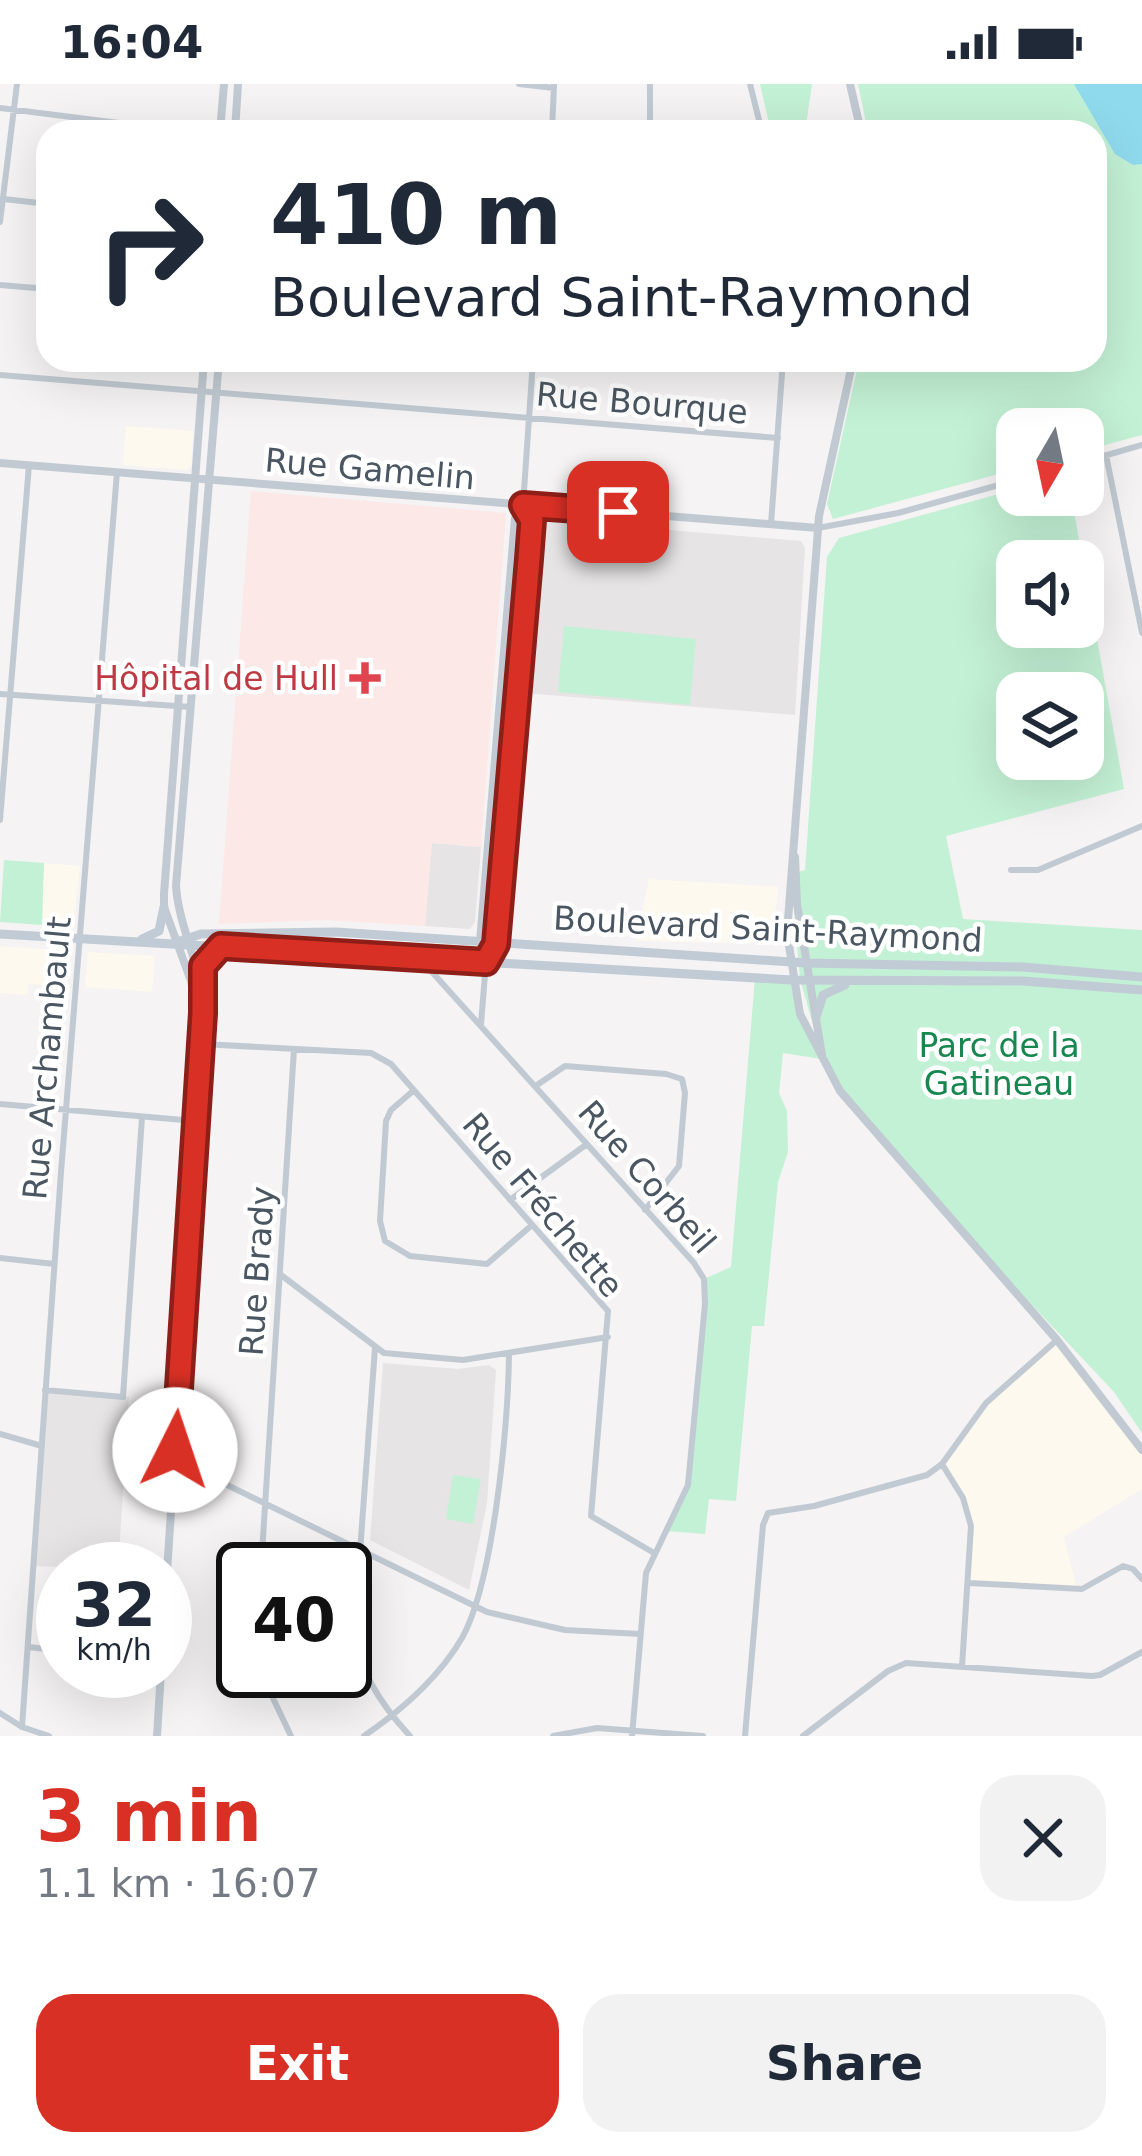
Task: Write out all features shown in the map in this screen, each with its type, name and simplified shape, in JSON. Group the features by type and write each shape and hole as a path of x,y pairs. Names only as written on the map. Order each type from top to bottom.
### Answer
{"main road":[{"path":"137,941 160,931 164,907"},
{"name":"Boulevard Saint-Raymond","path":"0,934 137,941 300,931 806,963 980,965 1142,977"},
{"name":"Boulevard Saint-Raymond","path":"182,939 191,948 792,980 1023,981 1142,990"},
{"path":"200,977 206,959 221,946"},
{"path":"816,1017 827,991 861,982"}],"street":[{"path":"0,222 17,84"},
{"path":"221,120 224,84"},
{"path":"236,120 238,84"},
{"path":"519,84 554,86 553,120"},
{"path":"650,84 650,120"},
{"path":"750,84 759,120"},
{"path":"850,84 858,120"},
{"path":"0,109 94,120"},
{"path":"1,198 36,202"},
{"path":"0,285 36,289"},
{"path":"182,939 164,907 203,372"},
{"path":"201,1033 176,886 219,372"},
{"path":"481,1027 486,962 480,942 515,518 523,505 532,372"},
{"path":"771,524 782,372"},
{"path":"850,372 818,528 788,915 792,980 805,1027 840,1091 1057,1340 1142,1450"},
{"name":"Rue Bourque","path":"0,375 778,438"},
{"path":"1142,445 1106,455 1142,633"},
{"name":"Rue Gamelin","path":"0,463 818,528 898,513 996,486"},
{"path":"0,820 5,694 29,465"},
{"name":"Rue Archambault","path":"22,1727 117,472"},
{"path":"486,962 496,944 532,520 523,505"},
{"path":"5,694 191,707"},
{"path":"1011,870 1038,870 1142,826"},
{"path":"795,855 797,904 822,1058"},
{"path":"169,1542 201,1033 200,977 191,948"},
{"name":"Rue Corbeil","path":"432,973 694,1263 706,1288 688,1485 646,1573 632,1733"},
{"name":"Rue Fréchette","path":"200,1044 378,1055 413,1090 606,1308 610,1321 591,1516 654,1552"},
{"name":"Rue Brady","path":"263,1542 294,1049"},
{"path":"536,1085 565,1066 682,1079 680,1166 645,1210"},
{"path":"413,1090 386,1121 380,1221 386,1241 410,1256 488,1264 532,1225"},
{"path":"0,1104 195,1121"},
{"path":"44,1390 123,1397 142,1117"},
{"path":"510,1200 586,1144"},
{"path":"0,1258 54,1264"},
{"path":"280,1275 384,1353 453,1360 509,1355 608,1336"},
{"path":"745,1736 766,1515 904,1483 942,1464 976,1415 1057,1340"},
{"path":"359,1542 375,1348"},
{"path":"364,1736 393,1716 451,1656 476,1608 495,1504 509,1355"},
{"path":"0,1434 42,1446"},
{"path":"174,1459 347,1542"},
{"path":"942,1464 970,1513 962,1667"},
{"path":"372,1555 476,1608 557,1629 640,1634"},
{"path":"969,1582 1082,1589 1123,1566 1142,1579"},
{"path":"29,1647 36,1648"},
{"path":"803,1736 896,1666 918,1663 1100,1675 1142,1652"},
{"path":"372,1681 410,1736"},
{"path":"157,1736 159,1698"},
{"path":"273,1698 291,1736"},
{"path":"0,1713 50,1736"},
{"path":"553,1736 579,1729 703,1736"}],"shaded area":[{"path":"126,426 193,431 191,466 186,470 123,465"},
{"name":"Hôpital de Hull","path":"251,491 506,513 481,847 432,843 425,926 325,920 219,924"},
{"path":"539,519 801,541 805,548 795,715 524,693"},
{"path":"431,843 481,847 475,922 470,929 425,926"},
{"path":"44,863 80,866 73,926 42,925"},
{"path":"649,879 779,887 770,944 636,941"},
{"path":"0,946 70,951 67,987 29,984 27,995 0,993"},
{"path":"88,952 155,956 152,992 85,987"},
{"path":"1057,1340 1142,1450 1142,1489 1064,1537 1077,1589 969,1583 969,1513 942,1464 976,1415"},
{"path":"383,1363 458,1369 489,1365 496,1370 487,1503 469,1590 370,1540"},
{"path":"45,1390 129,1397 120,1542 36,1542 34,1566"}],"green space":[{"path":"760,84 812,84 807,120 768,120"},
{"path":"858,84 1142,84 1142,435 1104,445 1104,408 996,408 996,475 833,519 827,504 856,372 1107,372 1107,120 866,120"},
{"name":"Parc de la Gatineau","path":"996,495 996,516 1075,516 1079,540 996,540 996,648 1099,648 1103,672 996,672 996,780 1104,780 1104,678 1124,789 946,836 963,919 1142,930 1142,1433 1114,1392 877,1140 822,1059 783,1053 779,1093 787,1111 788,1152 778,1182 764,1326 752,1326 736,1501 709,1499 705,1534 665,1531 684,1495 704,1279 731,1267 755,978 792,980 800,1014 821,1053 800,979 791,874 805,870 827,557 839,538"},
{"path":"564,626 696,639 690,705 558,692"},
{"path":"4,860 44,863 42,925 0,922"},
{"path":"453,1475 481,1479 473,1524 446,1519"}],"water":[{"path":"1074,84 1142,84 1142,164 1133,165 1115,154 1107,140 1107,120 1095,120"}],"place":[{"name":"Hôpital de Hull","path":"365,678"}],"route":[{"path":"175,1450 203,1013 200,977 206,959 221,946 486,962 496,944 529,559 532,520 523,505 618,512"}]}
